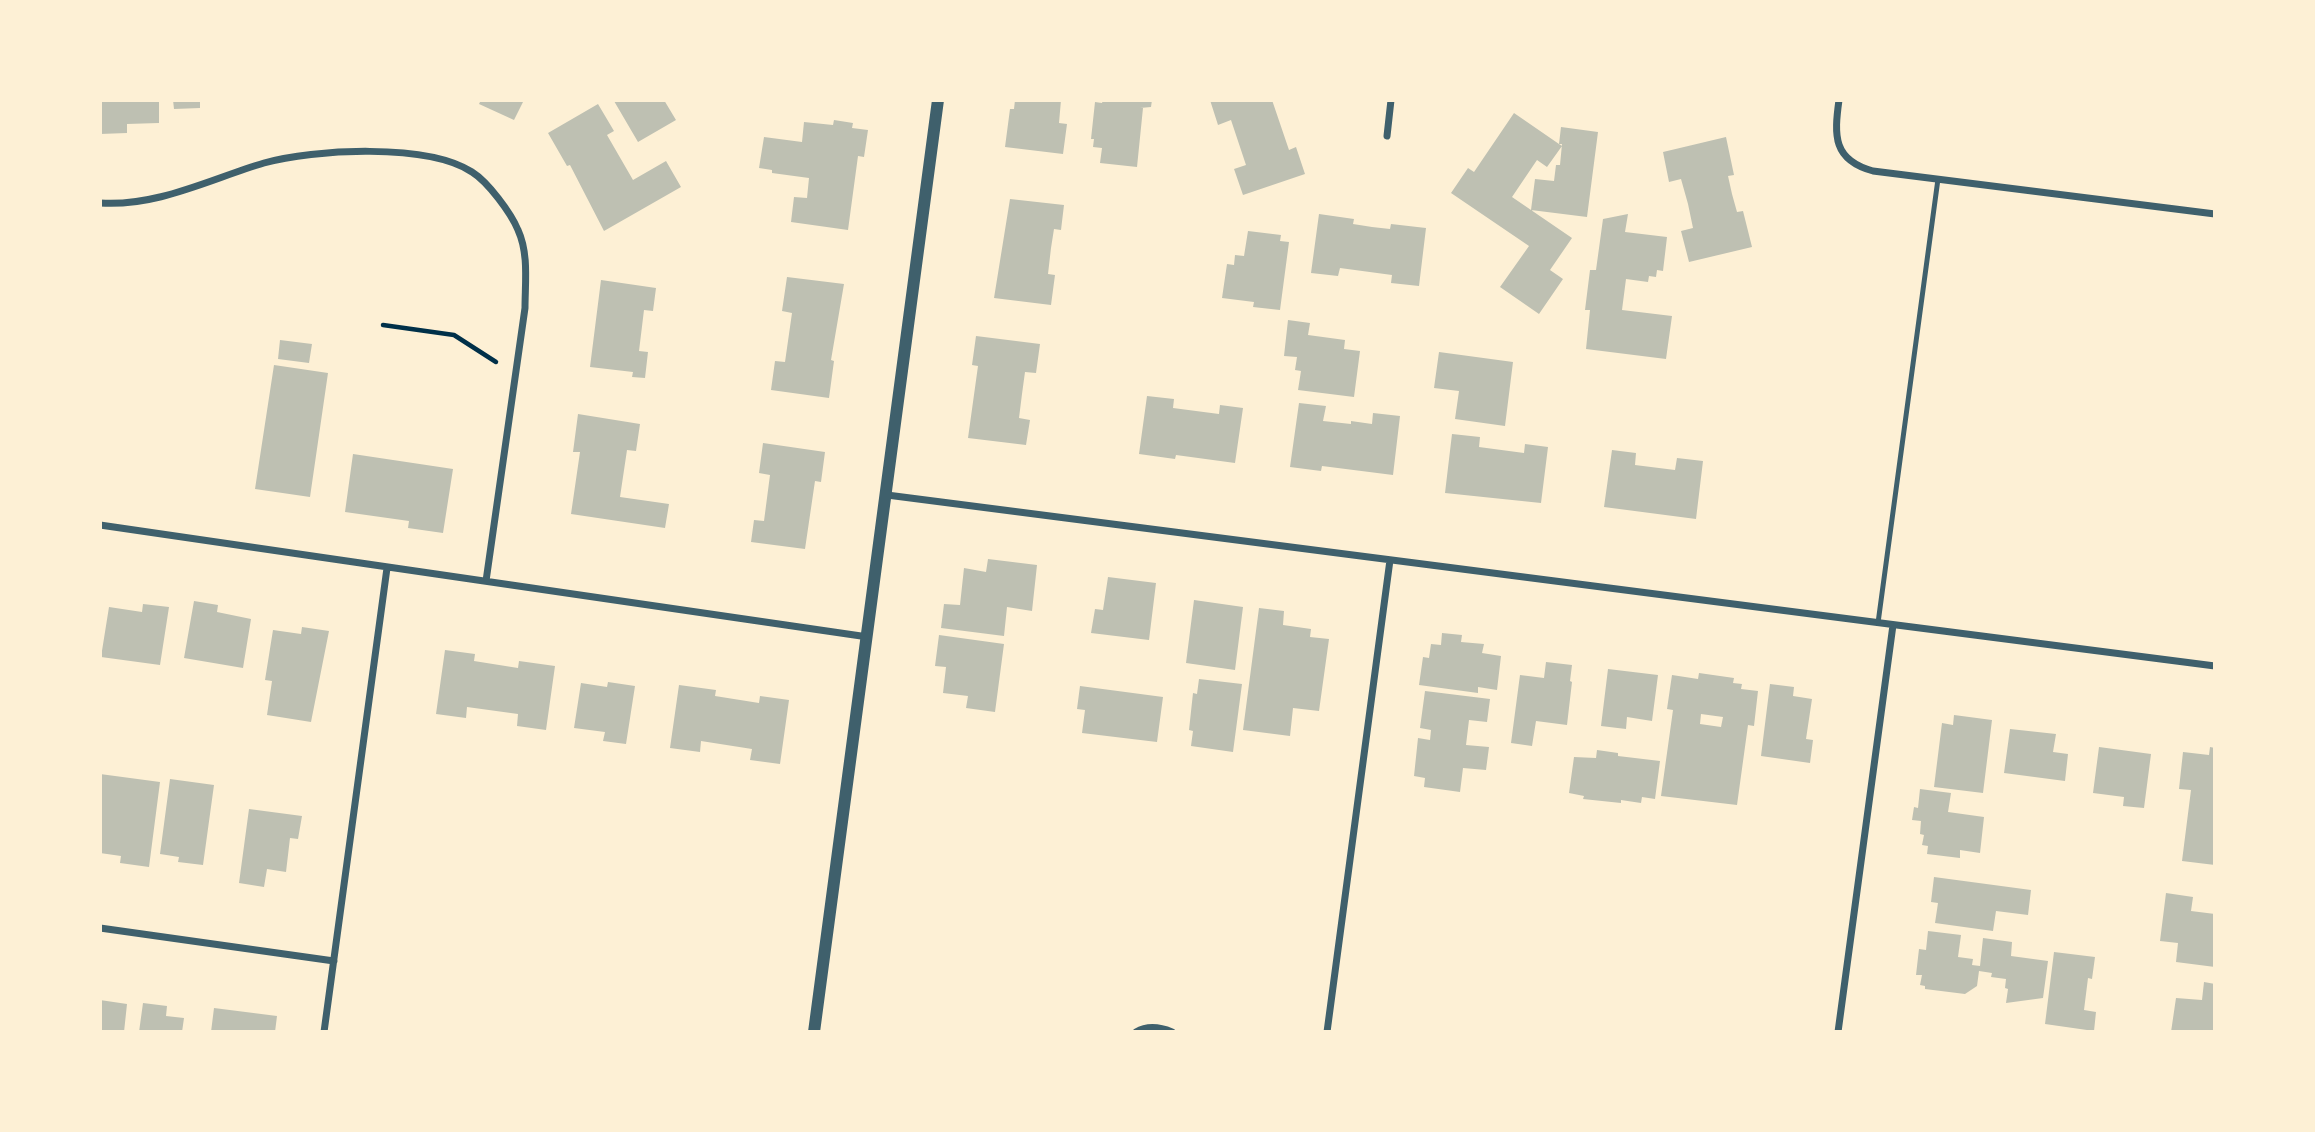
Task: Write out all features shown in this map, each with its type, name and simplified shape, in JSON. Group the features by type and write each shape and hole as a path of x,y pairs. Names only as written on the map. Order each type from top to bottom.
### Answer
{"street":[{"path":"814,1032 938,100"},
{"path":"1387,135 1391,100"},
{"path":"1839,100 1836,138 1847,160 1859,167 1873,171 2215,214"},
{"path":"100,203 147,200 265,163 308,155 364,151 405,154 439,159 472,172 497,197 518,230 526,263 525,309 486,581"},
{"path":"887,495 2215,666"},
{"path":"100,525 868,636"},
{"path":"1326,1032 1391,560"},
{"path":"324,1032 387,568"},
{"path":"1838,1032 1892,625"},
{"path":"100,928 334,961"},
{"path":"1136,1032 1151,1027 1172,1032"}],"lane":[{"path":"1878,623 1938,179"}],"path":[{"path":"383,325 454,335 483,352 515,378"}],"building":[{"path":"100,100 159,100 159,123 127,124 127,133 100,134"},
{"path":"173,100 200,100 200,108 174,109"},
{"path":"481,100 524,100 514,120 479,104"},
{"path":"664,100 676,120 638,142 614,101"},
{"path":"1015,100 1061,100 1059,123 1067,124 1063,154 1005,147 1010,109 1014,109"},
{"path":"1103,100 1152,100 1151,107 1140,108 1143,108 1137,167 1100,163 1102,148 1093,147 1094,139 1091,139 1095,102 1102,103"},
{"path":"1210,100 1272,100 1289,150 1296,147 1305,174 1243,195 1234,169 1246,165 1231,120 1218,125"},
{"path":"598,104 614,131 607,135 633,180 666,161 681,187 604,231 570,165 567,166 548,133"},
{"path":"1514,113 1562,146 1547,167 1537,160 1512,197 1572,238 1550,270 1563,279 1539,314 1500,287 1529,246 1451,193 1468,168 1474,172"},
{"path":"834,120 853,123 852,128 868,130 864,157 858,156 848,230 791,222 794,197 807,198 809,178 772,173 772,170 759,168 764,137 802,142 804,122 833,125"},
{"path":"1561,127 1598,132 1587,217 1531,210 1535,179 1554,181 1556,165 1560,165"},
{"path":"1726,137 1734,175 1728,176 1732,194 1737,212 1743,211 1752,247 1689,262 1681,231 1693,228 1688,204 1681,179 1669,182 1663,152"},
{"path":"1010,199 1064,205 1061,230 1054,229 1051,248 1048,274 1055,275 1051,305 994,298"},
{"path":"1319,214 1354,219 1353,224 1372,227 1390,229 1391,224 1426,228 1419,286 1391,283 1392,275 1340,268 1338,276 1311,273"},
{"path":"1628,214 1625,232 1667,237 1663,271 1657,270 1656,277 1649,276 1648,282 1626,279 1622,310 1672,316 1666,359 1586,349 1590,310 1585,310 1590,270 1596,270 1603,219"},
{"path":"1248,231 1281,235 1280,241 1289,242 1280,310 1253,307 1254,302 1222,298 1227,264 1234,265 1235,255 1244,256"},
{"path":"787,277 844,284 831,360 834,361 829,398 771,390 775,361 785,362 792,313 782,311"},
{"path":"601,280 656,288 653,311 644,310 639,351 648,352 645,378 632,377 633,372 590,367"},
{"path":"1288,320 1310,323 1308,335 1345,340 1344,349 1360,351 1354,397 1298,390 1301,371 1295,370 1297,357 1284,356"},
{"path":"976,336 1040,344 1036,373 1025,372 1019,418 1030,420 1026,445 968,438 978,366 972,365"},
{"path":"280,340 312,344 309,363 278,359"},
{"path":"1439,352 1513,362 1505,426 1455,419 1459,391 1434,388"},
{"path":"274,365 328,373 310,497 255,489"},
{"path":"1147,396 1174,399 1173,408 1219,414 1220,405 1243,408 1235,463 1176,455 1175,459 1139,454"},
{"path":"1299,403 1326,406 1323,421 1372,424 1373,413 1400,416 1393,475 1322,466 1321,471 1290,467"},
{"path":"578,414 640,424 636,451 627,450 620,497 669,504 665,528 571,514 580,452 573,452"},
{"path":"1452,434 1480,437 1479,447 1524,453 1525,444 1548,447 1541,503 1445,493"},
{"path":"763,443 825,452 821,482 815,481 805,549 751,542 754,520 764,521 770,475 759,473"},
{"path":"1612,450 1636,453 1635,465 1675,470 1677,458 1703,461 1696,519 1604,507"},
{"path":"353,454 453,469 443,533 408,528 409,521 345,512"},
{"path":"988,559 1037,565 1032,611 1007,607 1004,636 941,628 944,604 960,605 964,568 986,572"},
{"path":"1108,577 1156,583 1149,640 1091,633 1095,609 1103,610"},
{"path":"1194,600 1243,607 1235,670 1186,663"},
{"path":"194,601 218,605 217,612 251,619 243,668 184,658"},
{"path":"143,604 169,607 160,665 101,657 109,607 142,612"},
{"path":"1259,608 1284,611 1283,625 1311,629 1310,637 1329,639 1319,711 1293,708 1290,736 1243,730"},
{"path":"302,627 329,631 311,722 267,715 272,681 265,680 273,630 301,634"},
{"path":"1442,633 1462,635 1461,642 1484,644 1482,653 1501,656 1497,690 1478,687 1478,693 1419,685 1423,657 1429,658 1431,644 1441,645"},
{"path":"939,635 1004,644 995,712 966,708 968,696 943,693 946,667 935,666"},
{"path":"445,650 475,654 474,661 518,668 519,661 555,666 546,730 517,726 518,714 467,707 466,718 436,714"},
{"path":"1546,662 1572,665 1567,725 1536,721 1532,746 1511,743 1520,675 1544,678"},
{"path":"1608,669 1658,675 1652,721 1627,717 1626,729 1601,726"},
{"path":"1699,673 1734,678 1733,683 1742,684 1741,689 1758,691 1754,726 1748,725 1737,805 1661,796 1673,710 1667,709 1672,675 1698,679","holes":["1701,714 1723,717 1721,727 1700,724"]},
{"path":"1199,679 1242,684 1233,752 1191,746 1193,731 1189,730 1193,693 1197,694"},
{"path":"608,682 635,686 626,744 603,741 605,732 574,728 581,683 607,687"},
{"path":"1770,684 1794,687 1793,696 1812,699 1806,739 1813,740 1810,763 1761,756"},
{"path":"679,685 716,690 715,696 759,703 760,696 789,700 780,764 750,760 752,749 701,741 700,752 670,748"},
{"path":"1080,686 1163,697 1157,742 1082,733 1085,710 1077,709"},
{"path":"1425,691 1490,699 1487,722 1469,720 1466,745 1489,747 1486,770 1463,768 1460,792 1424,787 1425,778 1414,776 1418,738 1430,740 1431,730 1420,728"},
{"path":"1954,715 1992,720 1983,793 1934,787 1942,723 1953,725"},
{"path":"2010,729 2056,734 2053,752 2068,754 2065,781 2004,773"},
{"path":"2099,747 2151,754 2144,808 2123,806 2124,797 2093,793"},
{"path":"2210,747 2215,748 2215,865 2182,861 2191,790 2179,789 2183,752 2209,755"},
{"path":"1597,750 1618,753 1618,756 1660,761 1655,799 1642,797 1641,803 1621,800 1621,803 1583,799 1584,796 1569,793 1574,757 1596,758"},
{"path":"100,774 160,782 149,867 120,863 121,856 100,853"},
{"path":"170,779 214,785 203,865 178,862 179,857 160,854"},
{"path":"1920,789 1951,793 1948,812 1984,817 1980,853 1960,850 1960,858 1927,854 1928,846 1922,845 1924,835 1920,834 1921,821 1912,820 1914,807 1918,808"},
{"path":"249,809 302,816 298,839 290,838 286,872 267,869 264,887 239,883"},
{"path":"1934,877 2031,890 2028,915 1996,911 1993,931 1935,923 1938,903 1931,902"},
{"path":"2166,893 2193,897 2191,911 2215,914 2215,967 2176,962 2178,943 2160,941"},
{"path":"1928,931 1961,935 1958,957 1973,959 1972,965 1980,966 1983,938 2012,942 2011,956 2048,961 2043,998 2006,1003 2006,979 1991,977 1992,973 1979,971 1977,986 1965,994 1925,989 1925,986 1920,985 1922,975 1916,975 1919,949 1926,950"},
{"path":"2054,952 2095,957 2092,979 2088,978 2084,1010 2096,1012 2094,1031 2045,1024"},
{"path":"2204,982 2215,984 2215,1032 2171,1032 2176,998 2202,1000"},
{"path":"100,1000 127,1004 124,1032 100,1032"},
{"path":"143,1003 167,1006 166,1016 184,1018 182,1032 139,1032"},
{"path":"214,1008 277,1016 275,1032 211,1032"}]}
